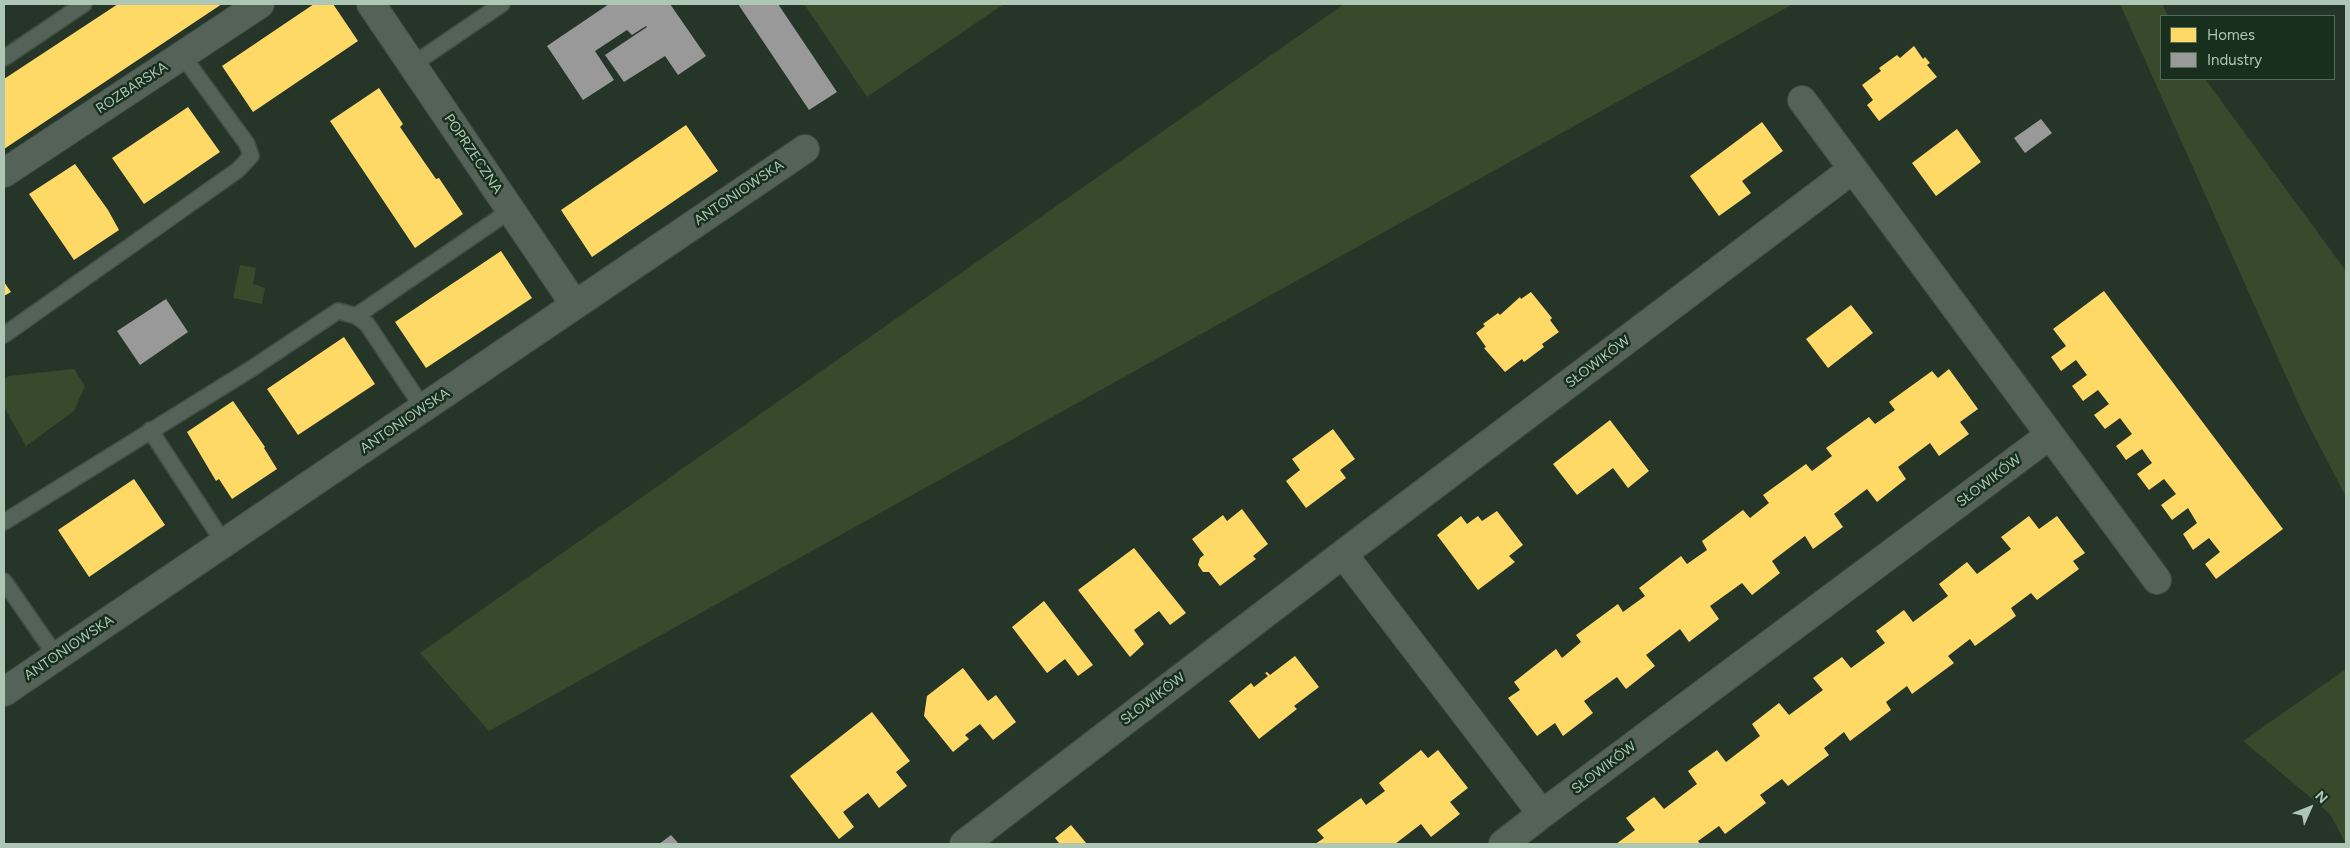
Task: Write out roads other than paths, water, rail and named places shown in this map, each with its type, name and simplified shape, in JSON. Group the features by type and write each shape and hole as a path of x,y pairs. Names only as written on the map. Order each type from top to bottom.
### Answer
{"street":[{"name":"ROZBARSKA","path":"4,173 260,4"},
{"name":"POPRZECZNA","path":"371,4 575,305"},
{"path":"1802,100 2157,580"},
{"name":"ANTONIOWSKA","path":"4,692 805,149"},
{"name":"SŁOWIKÓW","path":"964,844 1343,554 1853,169"},
{"name":"SŁOWIKÓW","path":"1503,844 2050,435"},
{"path":"1343,554 1542,814"}],"lane":[{"path":"4,58 84,4"},
{"path":"412,65 502,4"},
{"path":"4,334 238,170 251,156 247,144 182,55"},
{"path":"356,316 511,210"},
{"path":"4,522 251,369 338,311 356,316 367,324 423,408"},
{"path":"150,430 224,543"},
{"path":"4,581 56,656"}]}
